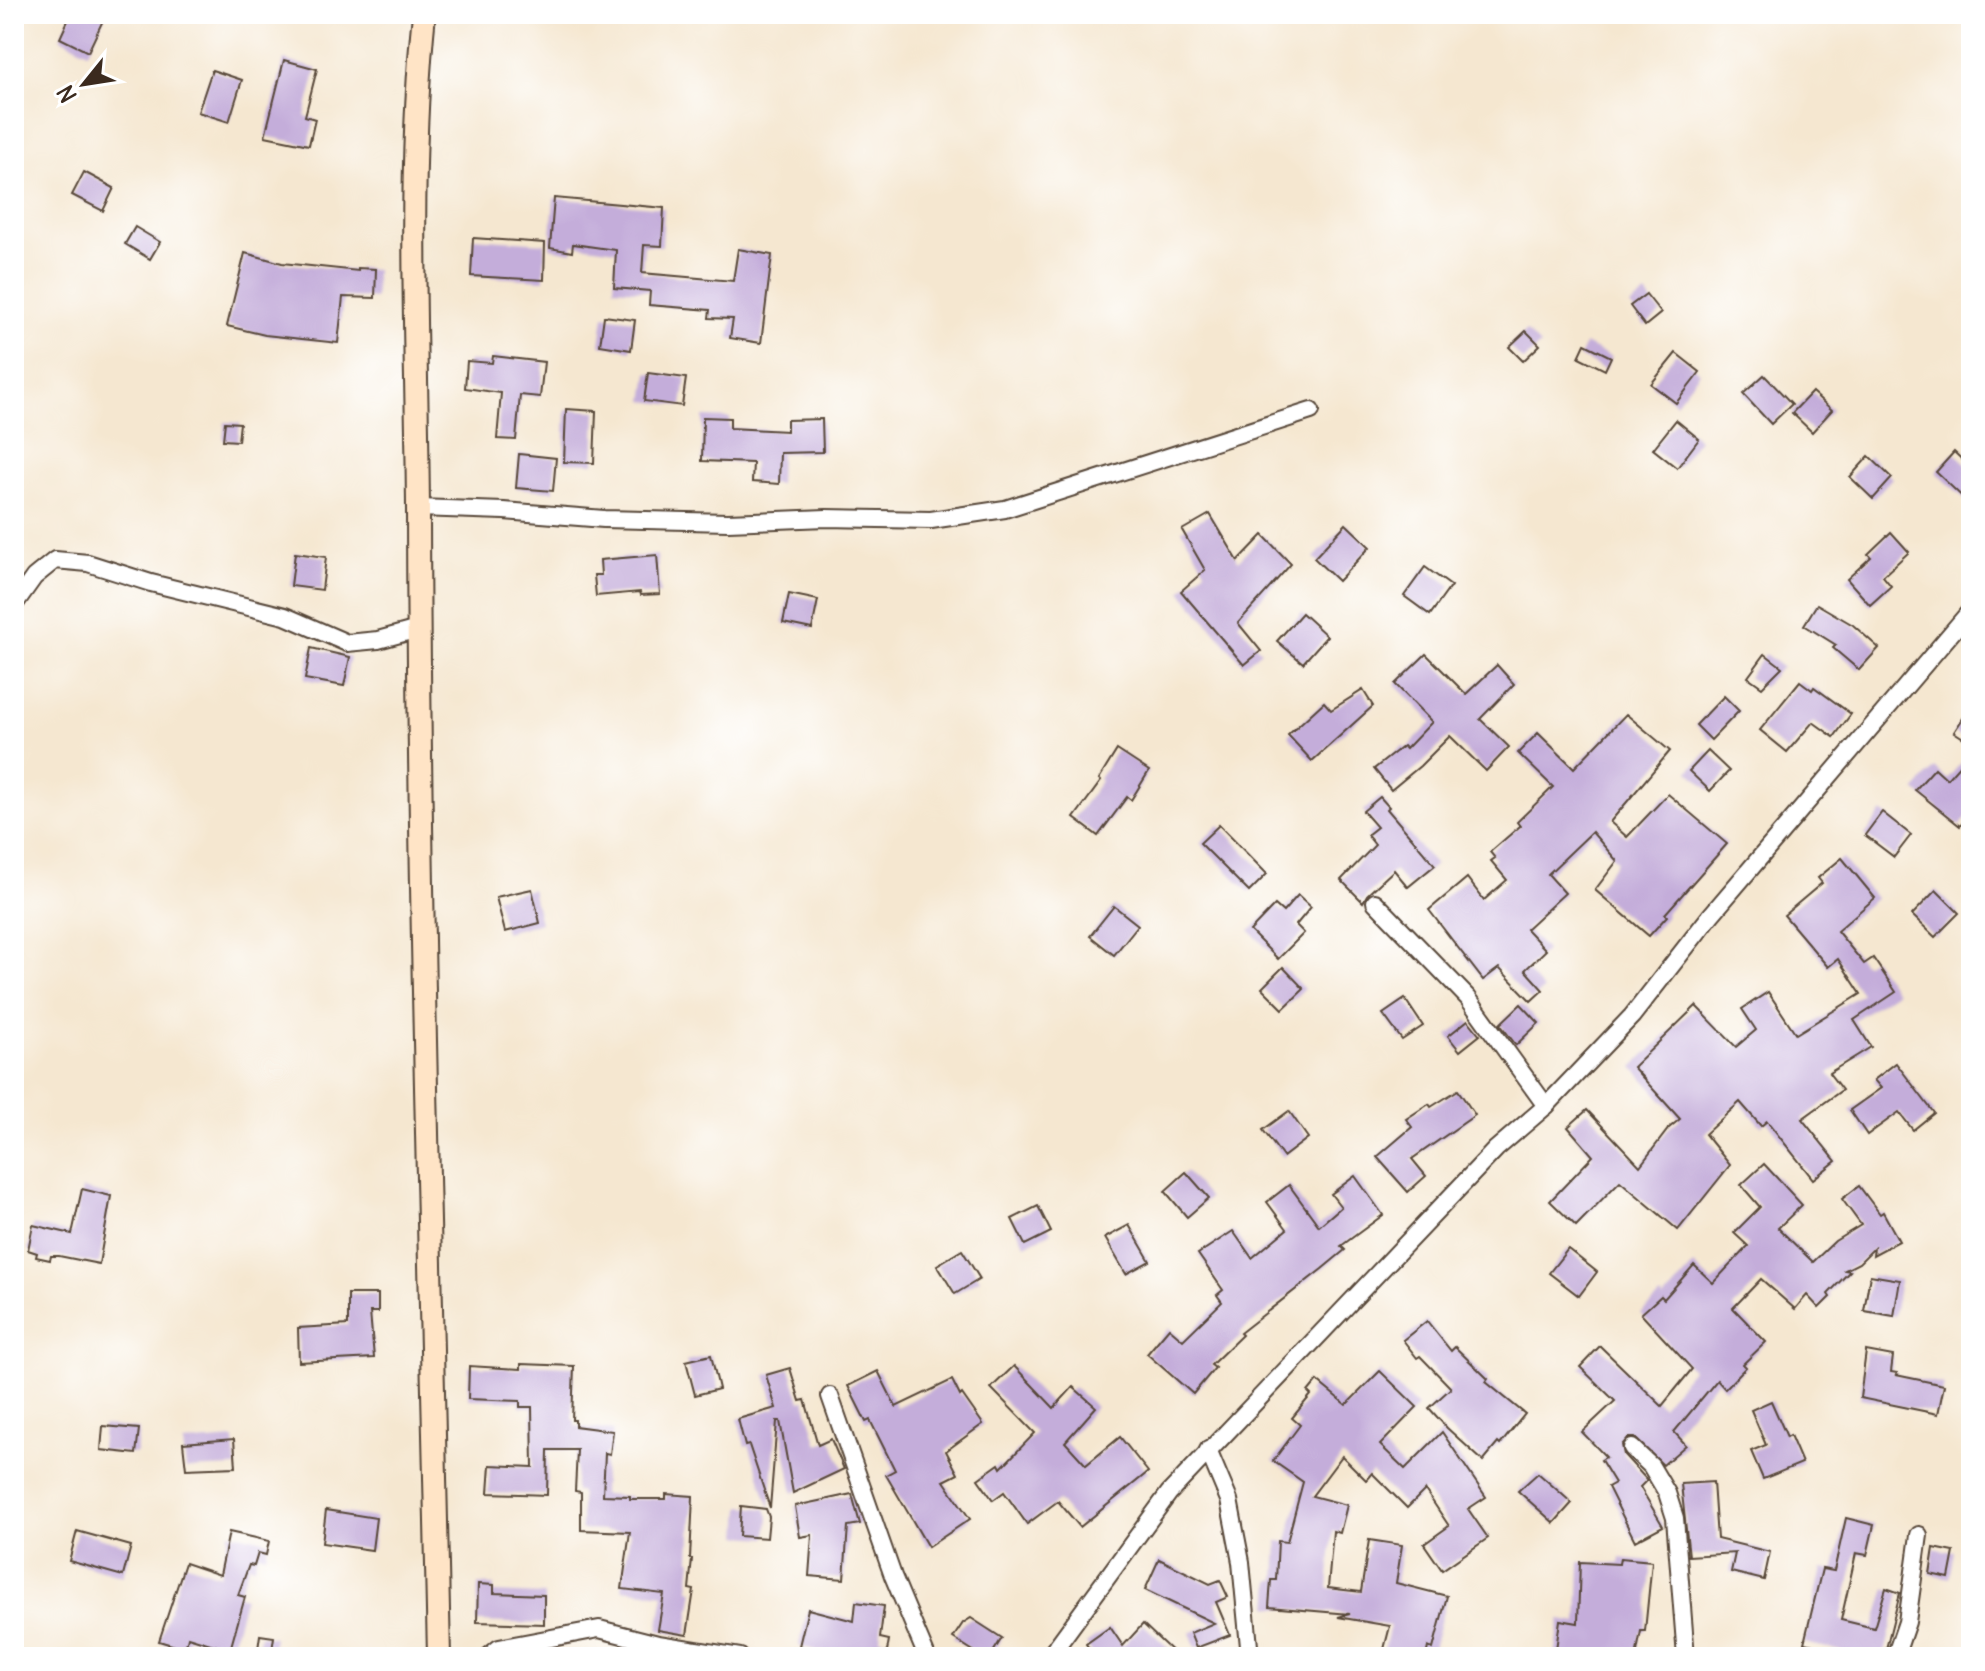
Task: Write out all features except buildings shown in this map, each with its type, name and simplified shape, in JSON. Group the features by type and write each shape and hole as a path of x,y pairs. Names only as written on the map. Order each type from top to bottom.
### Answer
{"main road":[{"path":"424,14 417,76 414,163 418,629 439,1657"}],"street":[{"path":"418,508 604,519 728,522 826,518 931,520 1005,509 1311,411"},
{"path":"14,605 34,577 55,560 88,563 151,583 285,616 347,643 378,640 418,629"},
{"path":"1049,1657 1169,1493 1496,1149 1546,1106 1632,1016 1711,915 1971,610"},
{"path":"1375,902 1468,998 1546,1106"},
{"path":"830,1396 893,1576 927,1657"},
{"path":"1632,1448 1651,1466 1667,1493 1675,1518 1686,1657"},
{"path":"1208,1450 1229,1500 1241,1562 1250,1657"},
{"path":"1895,1657 1907,1622 1919,1535"},
{"path":"488,1657 499,1648 599,1629 658,1644 740,1657"}]}
